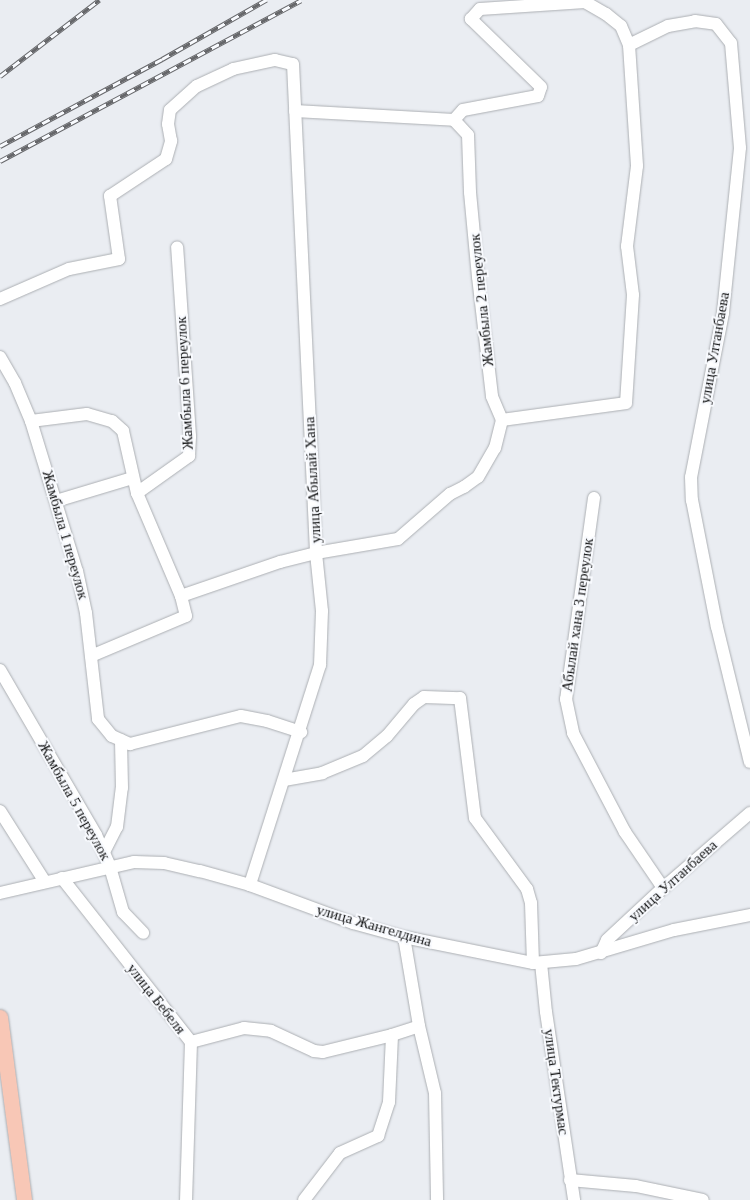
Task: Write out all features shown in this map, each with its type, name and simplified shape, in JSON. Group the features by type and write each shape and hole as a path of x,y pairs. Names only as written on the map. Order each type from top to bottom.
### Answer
{"main road":[{"path":"0,1017 24,1200"}],"street":[{"path":"181,596 280,562 316,553 398,539 425,513 450,494 478,477 495,448 502,420 626,403 633,295 627,246 637,166 629,45 621,26 606,14 585,2 480,9 471,19 541,87 538,96 463,110 454,120 296,112"},
{"name":"улица Ултанбаева","path":"629,45 668,26 695,21 716,24 731,43 740,148 724,313 691,477 692,500 717,627 750,762"},
{"name":"улица Абылай Хана","path":"0,299 69,269 119,259 110,196 166,159 171,141 168,124 170,110 197,86 233,69 275,60 293,64 316,553 322,611 320,665 301,732 250,885"},
{"name":"Жамбыла 2 переулок","path":"454,120 468,134 470,192 492,396 502,420"},
{"name":"Жамбыла 6 переулок","path":"137,493 189,456 190,436 177,246"},
{"name":"Жамбыла 1 переулок","path":"0,357 15,382 31,421 79,579 86,613 98,719 116,738"},
{"path":"31,421 87,414 112,421 123,431 132,478 137,493 181,596 186,616 90,656"},
{"path":"56,501 132,478"},
{"name":"Абылай хана 3 переулок","path":"594,498 566,699 573,733 626,832 663,888"},
{"name":"Жамбыла 5 переулок","path":"0,670 96,835 110,867 123,912 143,933"},
{"name":"улица Тектурмас","path":"284,780 322,773 364,756 387,736 414,704 424,697 460,698 475,818 527,888 531,903 537,963 574,1200"},
{"path":"116,738 130,744 241,716 267,721 301,732"},
{"path":"104,852 117,827 122,788 116,738"},
{"path":"0,811 45,882"},
{"name":"улица Ултанбаева","path":"601,953 608,940 663,888 750,813"},
{"name":"улица Жангелдина","path":"0,893 134,862 164,863 250,885 353,923 404,937 537,963 601,953 628,942 674,930 750,915"},
{"name":"улица Бебеля","path":"62,878 191,1042 186,1200"},
{"path":"404,937 420,1026 435,1093 437,1200"},
{"path":"191,1042 244,1028 271,1031 314,1051 323,1052 420,1026"},
{"path":"304,1200 340,1153 378,1136 389,1102 392,1035"},
{"path":"570,1180 636,1186 679,1197 703,1200"}],"railway":[{"path":"0,76 99,0"},
{"path":"0,146 162,59 266,0"},
{"path":"0,161 301,0"}]}
